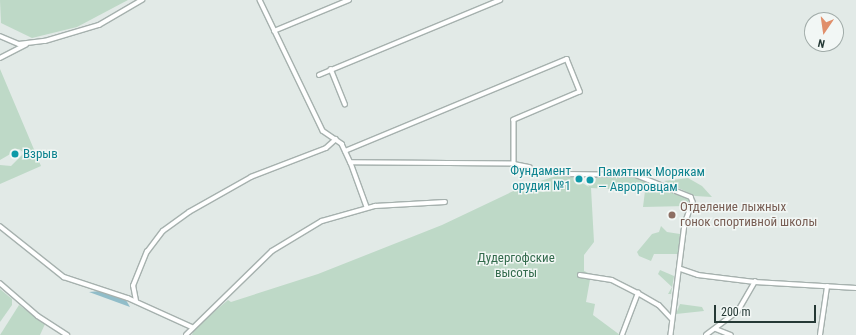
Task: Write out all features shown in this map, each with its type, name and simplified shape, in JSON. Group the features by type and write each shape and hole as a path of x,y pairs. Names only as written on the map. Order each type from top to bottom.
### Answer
{"street":[{"path":"0,58 26,45 99,25 142,0"},
{"path":"260,0 323,131 336,139 345,151 367,207"},
{"path":"274,31 349,0"},
{"path":"319,75 500,0"},
{"path":"0,36 8,42 26,45"},
{"path":"8,42 9,53"},
{"path":"345,151 567,59 580,92 514,120 514,164"},
{"path":"331,70 345,104"},
{"path":"136,301 133,286 147,252 163,231 189,212 251,177 326,148 336,139"},
{"path":"351,163 514,164 530,167"},
{"path":"565,174 636,175 687,194 693,202 685,224 681,269 671,318 671,335"},
{"path":"186,335 192,327 217,308 272,251 322,221 367,207 445,202"},
{"path":"0,226 64,277 136,301 192,327"},
{"path":"681,269 698,275 755,282 856,288"},
{"path":"580,275 612,280 638,292 659,305 671,318"},
{"path":"706,335 738,311 755,282"},
{"path":"0,283 38,316 67,335"},
{"path":"820,335 827,287"},
{"path":"622,335 638,292"},
{"path":"716,329 731,335"}],"green space":[{"path":"0,0 128,0 77,27 32,38 1,23"},
{"path":"0,69 41,166 0,184 0,165 11,166 24,153 19,149 0,160"},
{"name":"Дудергофские высоты","path":"566,173 589,187 586,183 595,183 596,177 605,174 645,177 690,199 686,206 643,207 645,191 591,188 594,242 584,255 584,271 591,274 586,302 595,304 593,315 620,335 192,335 194,329 228,300 231,302 318,274 442,225 524,186"},
{"path":"688,178 702,186 712,197 695,196 664,181"},
{"path":"661,226 667,232 680,234 679,254 654,254 651,261 639,256 637,252 652,234 659,232"},
{"path":"660,270 674,276 671,294 668,294 672,287 658,274"},
{"path":"0,289 12,299 12,305 0,322"},
{"path":"680,304 702,307 704,311 676,314"},
{"path":"19,305 45,324 40,335 0,335"}],"water":[{"path":"100,291 126,300 130,307 89,292"}],"place":[{"name":"Взрыв","path":"15,154"},
{"name":"Фундамент орудия №1","path":"579,179"},
{"name":"Памятник Морякам — Авроровцам","path":"590,180"},
{"name":"Отделение лыжных гонок спортивной школы","path":"672,215"}]}
